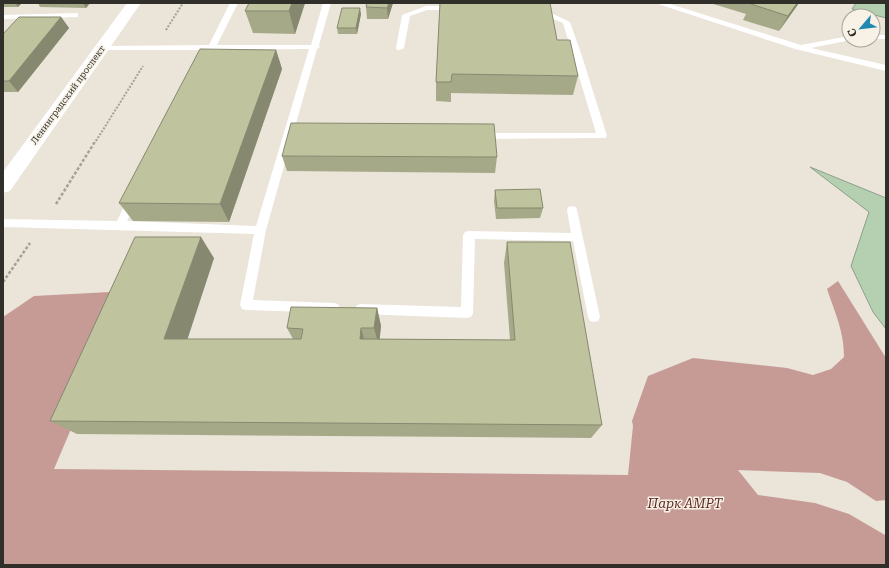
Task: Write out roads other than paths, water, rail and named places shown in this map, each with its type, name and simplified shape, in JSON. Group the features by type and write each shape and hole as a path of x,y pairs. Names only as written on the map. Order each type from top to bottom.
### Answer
{"main road":[{"name":"Ленинградский проспект","path":"3,186 134,3"}],"lane":[{"path":"199,72 234,3"},
{"path":"328,3 294,133 260,230 246,305 468,313 469,235 578,237"},
{"path":"659,3 798,48 886,68"},
{"path":"400,48 406,15 426,8 464,8"},
{"path":"467,136 602,136 578,56 566,22 538,10 531,9"},
{"path":"3,17 75,15"},
{"path":"798,48 841,40"},
{"path":"102,48 316,46"},
{"path":"120,225 138,190"},
{"path":"572,210 594,317"},
{"path":"3,223 260,230"}],"park label":[{"name":"Парк АМРТ","path":"685,503"}]}
